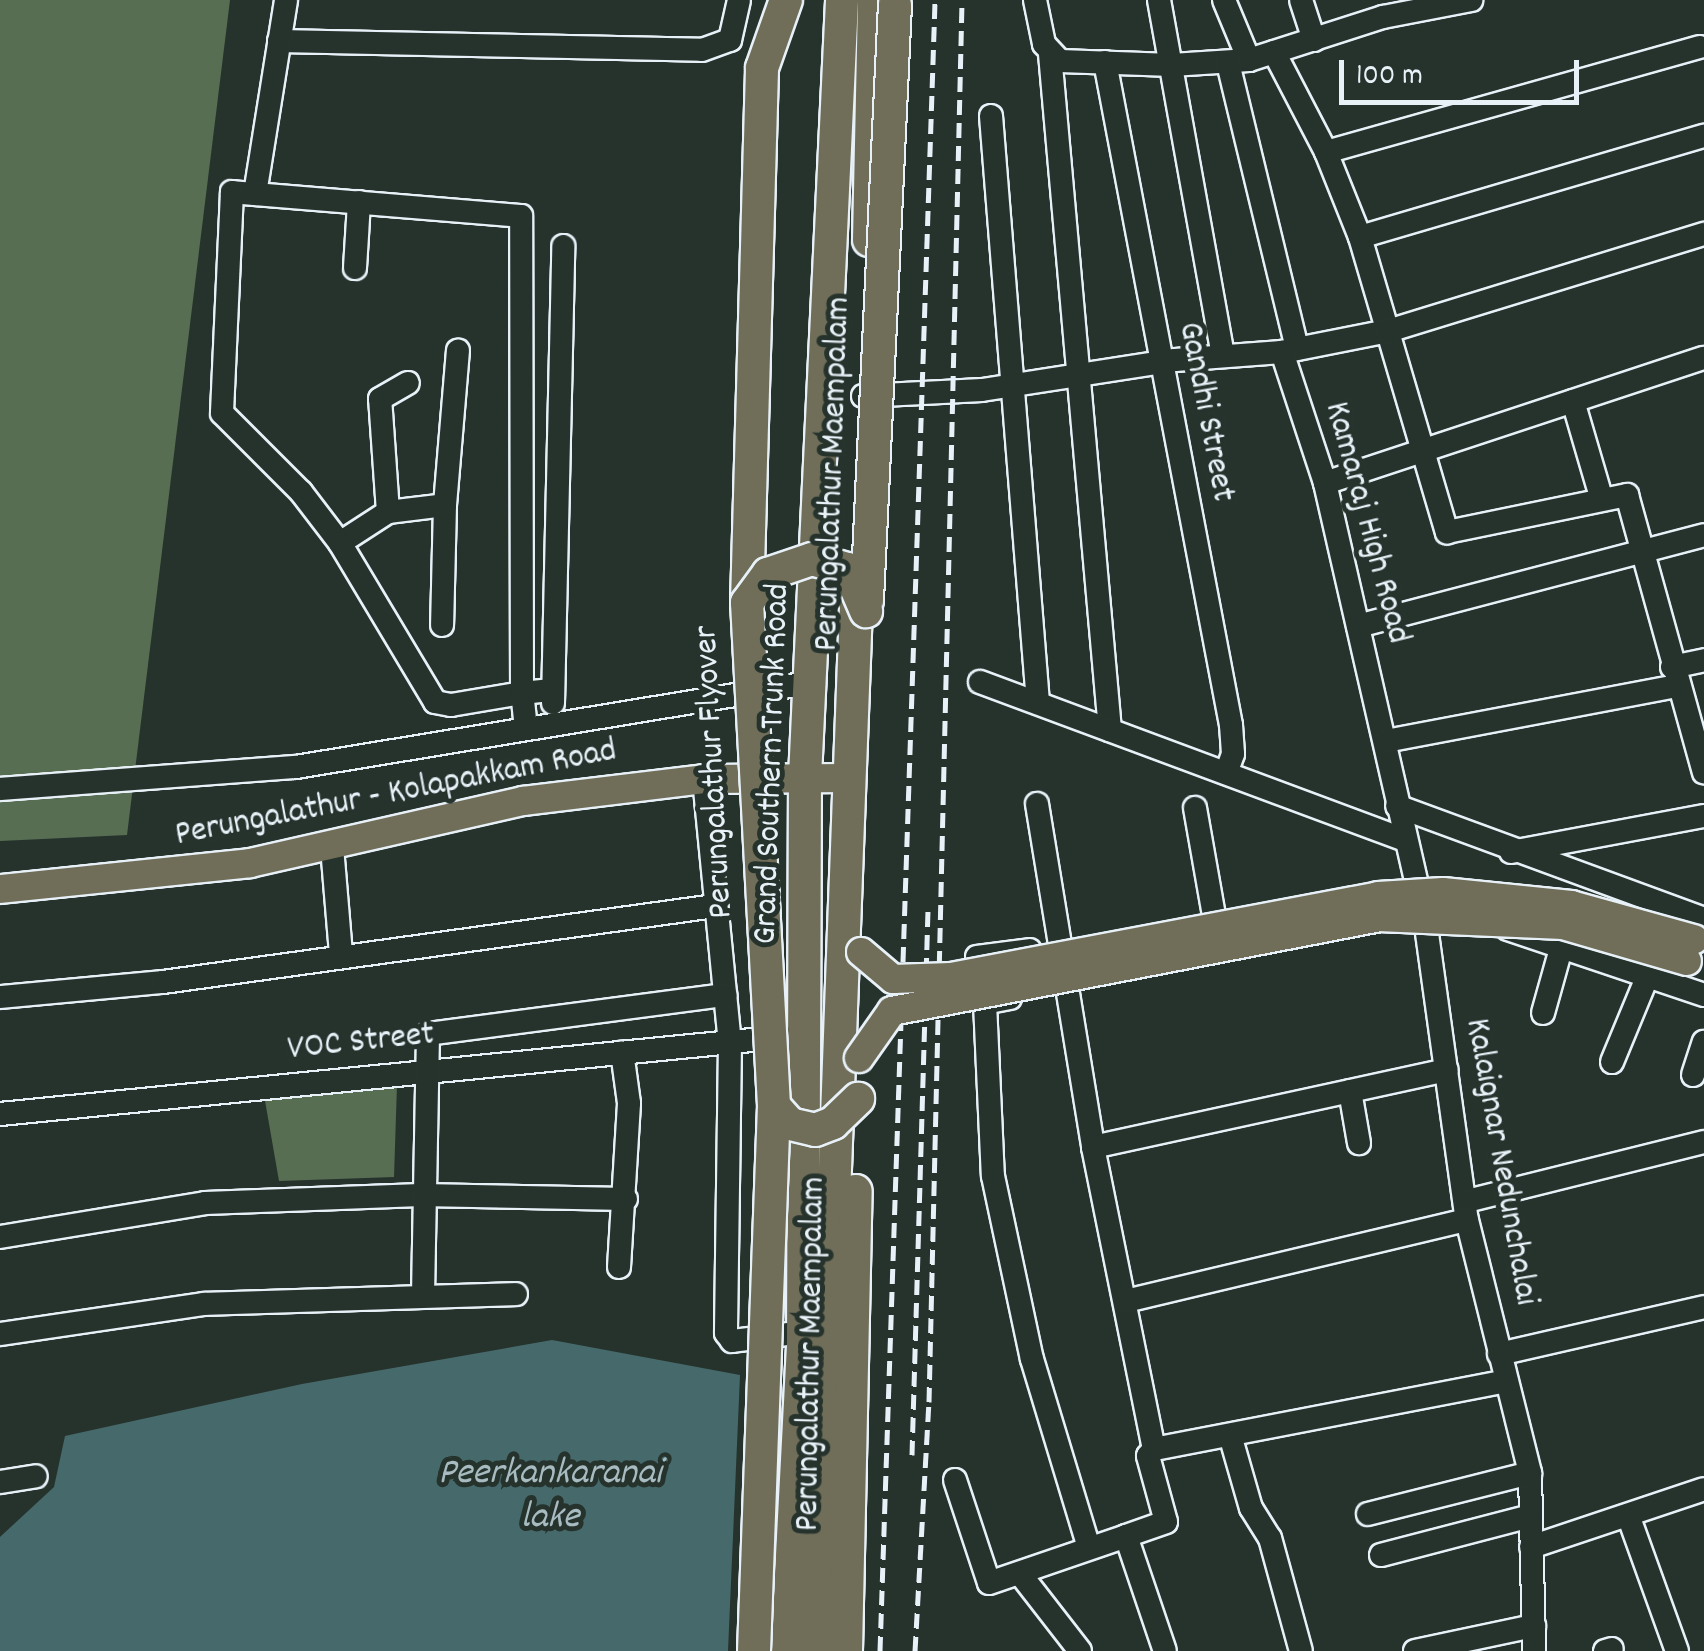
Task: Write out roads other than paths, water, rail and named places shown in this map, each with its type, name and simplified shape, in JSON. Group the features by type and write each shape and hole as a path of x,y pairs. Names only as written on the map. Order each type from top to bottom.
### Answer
{"highway":[{"name":"Perungalathur Flyover","path":"754,1651 774,1106 747,603 762,68 786,0"},
{"name":"Grand Southern Trunk Road","path":"786,1651 803,1332 808,1034 805,777 814,682 842,0"},
{"path":"817,1651 863,396 888,2"},
{"name":"Perungalathur Maempalam","path":"846,1651 866,611 888,2"},
{"path":"747,603 768,574 812,559 848,569 866,611"},
{"path":"774,1106 790,1124 814,1130 833,1123 858,1099"}],"main road":[{"name":"Perungalathur - Kolapakkam Road","path":"0,889 141,879 332,847 524,802 704,779 851,778"},
{"path":"860,952 893,979 951,976 1325,906 1443,892 1571,905 1699,946"},
{"path":"859,1058 892,1011 1378,917 1564,925 1699,946"}],"street":[{"path":"255,194 286,0"},
{"path":"279,40 702,50 730,40 738,0"},
{"path":"1035,0 1050,54 1075,377 1110,730"},
{"path":"1160,0 1223,354"},
{"name":"Kamaraj High Road","path":"1224,0 1290,350 1386,741 1397,806"},
{"path":"1300,0 1314,40"},
{"path":"1050,54 1060,61 1172,65 1238,62 1383,16 1456,2"},
{"path":"1326,152 1700,47"},
{"path":"1274,52 1326,152 1360,237 1447,532 1627,494 1675,677 1703,763"},
{"name":"Gandhi Street","path":"1105,62 1230,725 1233,754 1226,774"},
{"path":"991,116 1038,703"},
{"path":"1360,237 1704,136"},
{"path":"526,729 522,693 521,216 232,192 218,401 227,421 301,492 340,543 433,700 452,706 522,693 552,690"},
{"path":"355,268 359,202"},
{"path":"863,396 1011,386 1160,362 1290,350 1388,331 1704,234"},
{"path":"554,724 563,246"},
{"path":"442,625 445,506 458,351"},
{"path":"1325,483 1704,358"},
{"path":"388,512 380,399 408,383"},
{"path":"1573,400 1601,498"},
{"path":"340,543 388,512 445,506"},
{"path":"1358,626 1704,535"},
{"path":"1386,741 1675,677 1704,660"},
{"path":"0,789 296,767 814,682"},
{"path":"980,682 1403,839"},
{"path":"704,779 730,1042 726,1333 732,1341 803,1332"},
{"path":"1037,804 1093,1146 1154,1449"},
{"path":"1397,806 1510,852 1699,946"},
{"name":"Kalaignar Nedunchalai","path":"1397,806 1425,920 1467,1211 1530,1473 1534,1651"},
{"path":"1194,808 1214,916"},
{"path":"1510,852 1704,816"},
{"path":"332,847 342,955"},
{"path":"977,956 1060,946 1418,882"},
{"path":"0,997 715,906"},
{"path":"1089,1548 1004,1245 992,1176 985,1004 1318,931 1425,920 1487,923 1562,944 1704,995"},
{"path":"1542,1013 1562,944"},
{"path":"1612,1062 1648,975"},
{"path":"423,1295 421,1195 426,1038 436,1031 725,995"},
{"name":"VOC Street","path":"0,1114 808,1034"},
{"path":"1692,1075 1704,1042"},
{"path":"619,1267 629,1103 622,1052"},
{"path":"1093,1146 1447,1070"},
{"path":"1350,1091 1359,1143"},
{"path":"1126,1301 1467,1211 1704,1142"},
{"path":"0,1236 204,1203 421,1195 626,1200"},
{"path":"0,1334 204,1304 516,1294"},
{"path":"1500,1354 1704,1307"},
{"path":"955,1480 986,1581 1021,1575 1166,1522 1148,1456 1154,1449 1506,1381"},
{"path":"1230,1434 1251,1508 1270,1538 1301,1651"},
{"path":"1368,1514 1530,1473"},
{"path":"0,1482 36,1476"},
{"path":"1531,1547 1704,1489"},
{"path":"1381,1555 1531,1516"},
{"path":"1628,1516 1677,1651"},
{"path":"1126,1536 1165,1651"},
{"path":"1021,1575 1080,1651"},
{"path":"1414,1651 1534,1626"}],"water":[{"name":"Peerkankaranai lake","path":"552,1340 740,1375 728,1651 0,1651 0,1537 54,1487 65,1436 302,1384"}],"waterway":[{"path":"1598,898 1655,914"}],"railway":[{"path":"880,1651 935,0"},
{"path":"915,1651 929,1402 962,0"},
{"path":"912,1455 928,910"}]}
